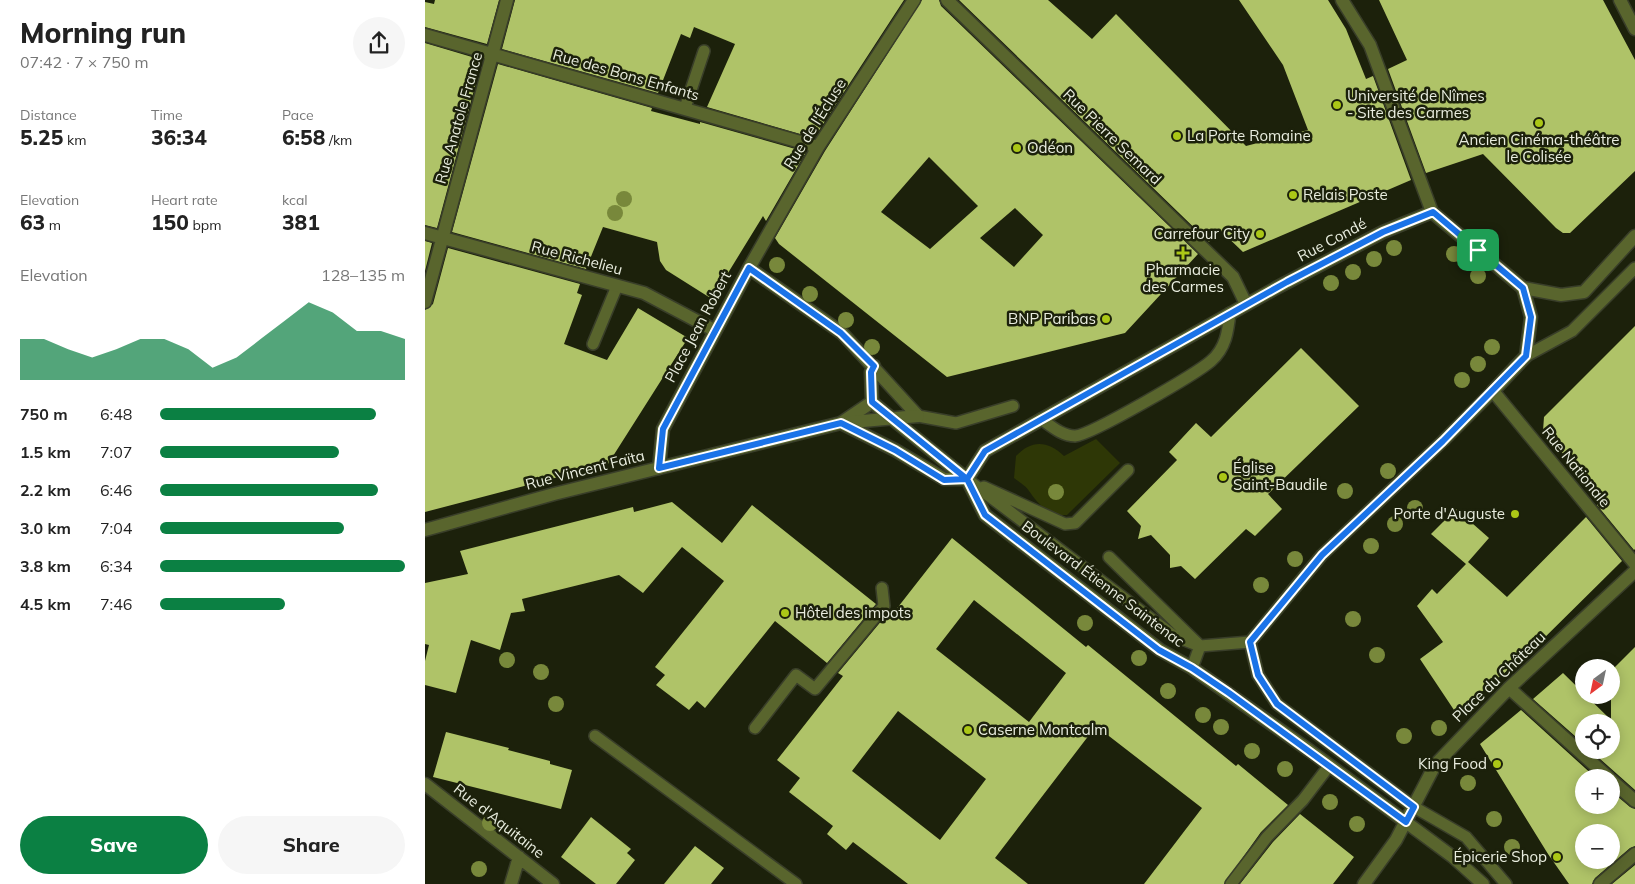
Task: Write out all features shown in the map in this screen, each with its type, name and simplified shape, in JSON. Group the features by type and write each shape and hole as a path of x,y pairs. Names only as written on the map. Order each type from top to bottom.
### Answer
{"street":[{"name":"Rue Anatole France","path":"425,302 507,0"},
{"name":"Rue de l'Écluse","path":"749,268 819,147 914,0"},
{"name":"Rue Pierre Semard","path":"947,0 1233,277 1247,304"},
{"path":"1342,0 1370,46 1433,212 1523,288 1561,295 1584,292 1635,236"},
{"path":"1620,0 1635,29"},
{"name":"Rue des Bons Enfants","path":"425,35 819,147"},
{"name":"Rue Condé","path":"1041,419 1230,313 1383,232 1433,212"},
{"name":"Rue Richelieu","path":"425,233 644,294 714,330"},
{"name":"Place Jean Robert","path":"659,468 663,429 714,330 749,268 841,333 874,366 917,416"},
{"path":"1493,391 1526,356 1531,317 1523,288"},
{"path":"874,366 871,372 872,402 967,479"},
{"name":"Rue Nationale","path":"1493,391 1635,564"},
{"path":"841,423 872,402"},
{"path":"841,423 917,416"},
{"path":"967,479 985,451 1041,419"},
{"path":"841,423 895,450 944,480 967,479"},
{"name":"Rue Vincent Faïta","path":"425,530 659,468 841,423"},
{"name":"Boulevard Étienne Saintenac","path":"967,479 985,515 1159,650 1192,668 1329,766 1453,857 1483,884"},
{"name":"Place du Château","path":"1364,884 1396,840 1435,764 1509,688 1635,571"},
{"path":"1509,688 1600,769"},
{"name":"Rue d'Aquitaine","path":"425,784 553,884"},
{"path":"1620,787 1635,801"},
{"path":"1601,884 1635,854"},
{"path":"511,884 519,857"}],"lane":[{"path":"685,108 704,51"},
{"path":"1526,356 1572,331 1635,268"},
{"path":"593,344 617,286"},
{"path":"1041,419 1057,431 1073,436 1087,433 1212,361 1225,341 1230,313"},
{"path":"967,479 1174,636 1200,646 1229,646 1250,642 1322,555 1493,391"},
{"path":"917,416 956,423 1013,406"},
{"path":"967,479 1065,524 1077,522 1128,470"},
{"path":"1109,557 1200,646"},
{"path":"755,728 796,675 815,689 884,606 882,588"},
{"path":"1250,642 1258,675 1277,704 1414,807 1466,837 1506,884"},
{"path":"1192,668 1200,646"},
{"path":"595,736 797,884"},
{"path":"1231,884 1267,837 1303,800 1329,766"}],"green space":[{"path":"1096,439 1120,463 1067,515 1049,512 1036,501 1026,487 1014,478 1016,456 1028,447 1040,444 1046,445 1064,456"}],"building":[{"path":"435,0 499,0 487,44 425,27 425,2 434,4"},
{"path":"515,0 904,0 814,138 707,107 735,44 694,27 690,38 681,34 658,93 502,49"},
{"path":"922,0 939,0 941,6 1198,254 1125,333 947,377 779,244 775,238 825,151","holes":["929,157 978,206 930,249 881,212","1015,208 1043,235 1014,267 980,238"]},
{"path":"959,0 1048,0 1092,39 1116,14 1246,146 1308,130 1283,65 1239,0 1328,0 1346,29 1366,79 1373,76 1411,180 1243,252 1220,230 1209,242"},
{"path":"1379,0 1603,0 1635,60 1635,171 1570,233 1563,233 1556,228 1483,154 1426,173 1388,69 1407,60"},
{"path":"425,43 482,60 437,228 425,225"},
{"path":"498,64 652,108 651,111 700,124 700,122 806,152 766,221 763,216 712,299 666,270 660,261 657,242 603,227 586,269 452,232"},
{"path":"425,241 432,243 425,271"},
{"path":"448,248 580,284 577,293 582,295 564,344 607,360 638,308 688,338 608,464 425,512 425,310 433,304"},
{"path":"1635,326 1634,550 1597,505 1603,499 1543,431 1544,417"},
{"name":"Église Saint-Baudile","path":"1301,348 1359,406 1268,494 1282,509 1255,536 1246,529 1195,579 1181,566 1170,568 1170,555 1151,535 1138,539 1141,526 1127,511 1177,460 1169,452 1196,423 1211,437"},
{"path":"672,502 722,543 752,505 876,604 827,663 775,621 705,708 697,701 689,710 656,685 665,675 655,667 724,581 682,547 643,593 619,575 522,599 525,611 511,613 500,650 471,640 456,693 425,685 425,661 429,645 425,644 425,583 468,574 460,551 633,507 634,512"},
{"path":"1456,509 1489,538 1468,562 1507,597 1586,517 1622,561 1532,650 1456,713 1420,659 1443,642 1417,606 1432,589 1437,594 1466,564 1431,534"},
{"name":"Caserne Montcalm","path":"952,538 1086,647 1088,645 1236,766 1238,764 1288,805 1261,832 1224,884 1144,884 1202,808 1096,726 995,858 1028,884 908,884 853,842 846,850 827,834 833,826 789,792 800,778 777,760 843,676 838,673 888,613 891,616","holes":["974,600 1066,673 1029,722 936,649","898,711 986,779 940,840 852,771"]},
{"path":"1635,647 1635,790 1620,777 1620,769 1611,769 1600,759 1620,759 1620,714 1611,714 1611,704 1620,704 1620,662"},
{"path":"1563,673 1575,685 1575,704 1595,704 1605,714 1575,714 1575,736 1533,699"},
{"path":"1521,710 1586,769 1575,769 1575,814 1620,814 1620,799 1635,809 1635,846 1620,857 1620,824 1575,824 1575,869 1606,869 1595,878 1592,884 1569,884 1548,854 1480,744"},
{"path":"446,732 509,748 508,750 550,761 550,764 572,770 561,809 433,777"},
{"path":"1300,814 1354,857 1333,884 1240,884 1273,842"},
{"path":"591,817 631,849 627,853 635,860 616,884 596,884 561,857"},
{"path":"695,846 724,868 711,884 664,884"},
{"path":"1635,865 1635,884 1612,884"}],"place":[{"name":"Université de Nîmes - Site des Carmes","path":"1337,105"},
{"name":"Ancien Cinéma-théâtre le Colisée","path":"1539,123"},
{"name":"La Porte Romaine","path":"1177,136"},
{"name":"Odéon","path":"1017,148"},
{"name":"Relais Poste","path":"1293,195"},
{"name":"Carrefour City","path":"1260,234"},
{"name":"Pharmacie des Carmes","path":"1183,253"},
{"name":"BNP Paribas","path":"1106,319"},
{"name":"Église Saint-Baudile","path":"1223,477"},
{"name":"Porte d'Auguste","path":"1515,514"},
{"name":"Hôtel des impots","path":"785,613"},
{"name":"Caserne Montcalm","path":"968,730"},
{"name":"King Food","path":"1497,764"},
{"name":"Épicerie Shop","path":"1557,857"}],"route":[{"path":"1478,250 1433,212 1383,232 1247,304 985,451 967,479 872,402 871,372 874,366 841,333 749,268 714,330 663,429 659,468 841,423 895,450 944,480 967,479 985,515 1159,650 1192,668 1229,693 1406,822 1414,807 1277,704 1258,675 1250,642 1322,555 1443,441 1526,356 1530,337 1531,317 1523,288 1478,250"}]}
